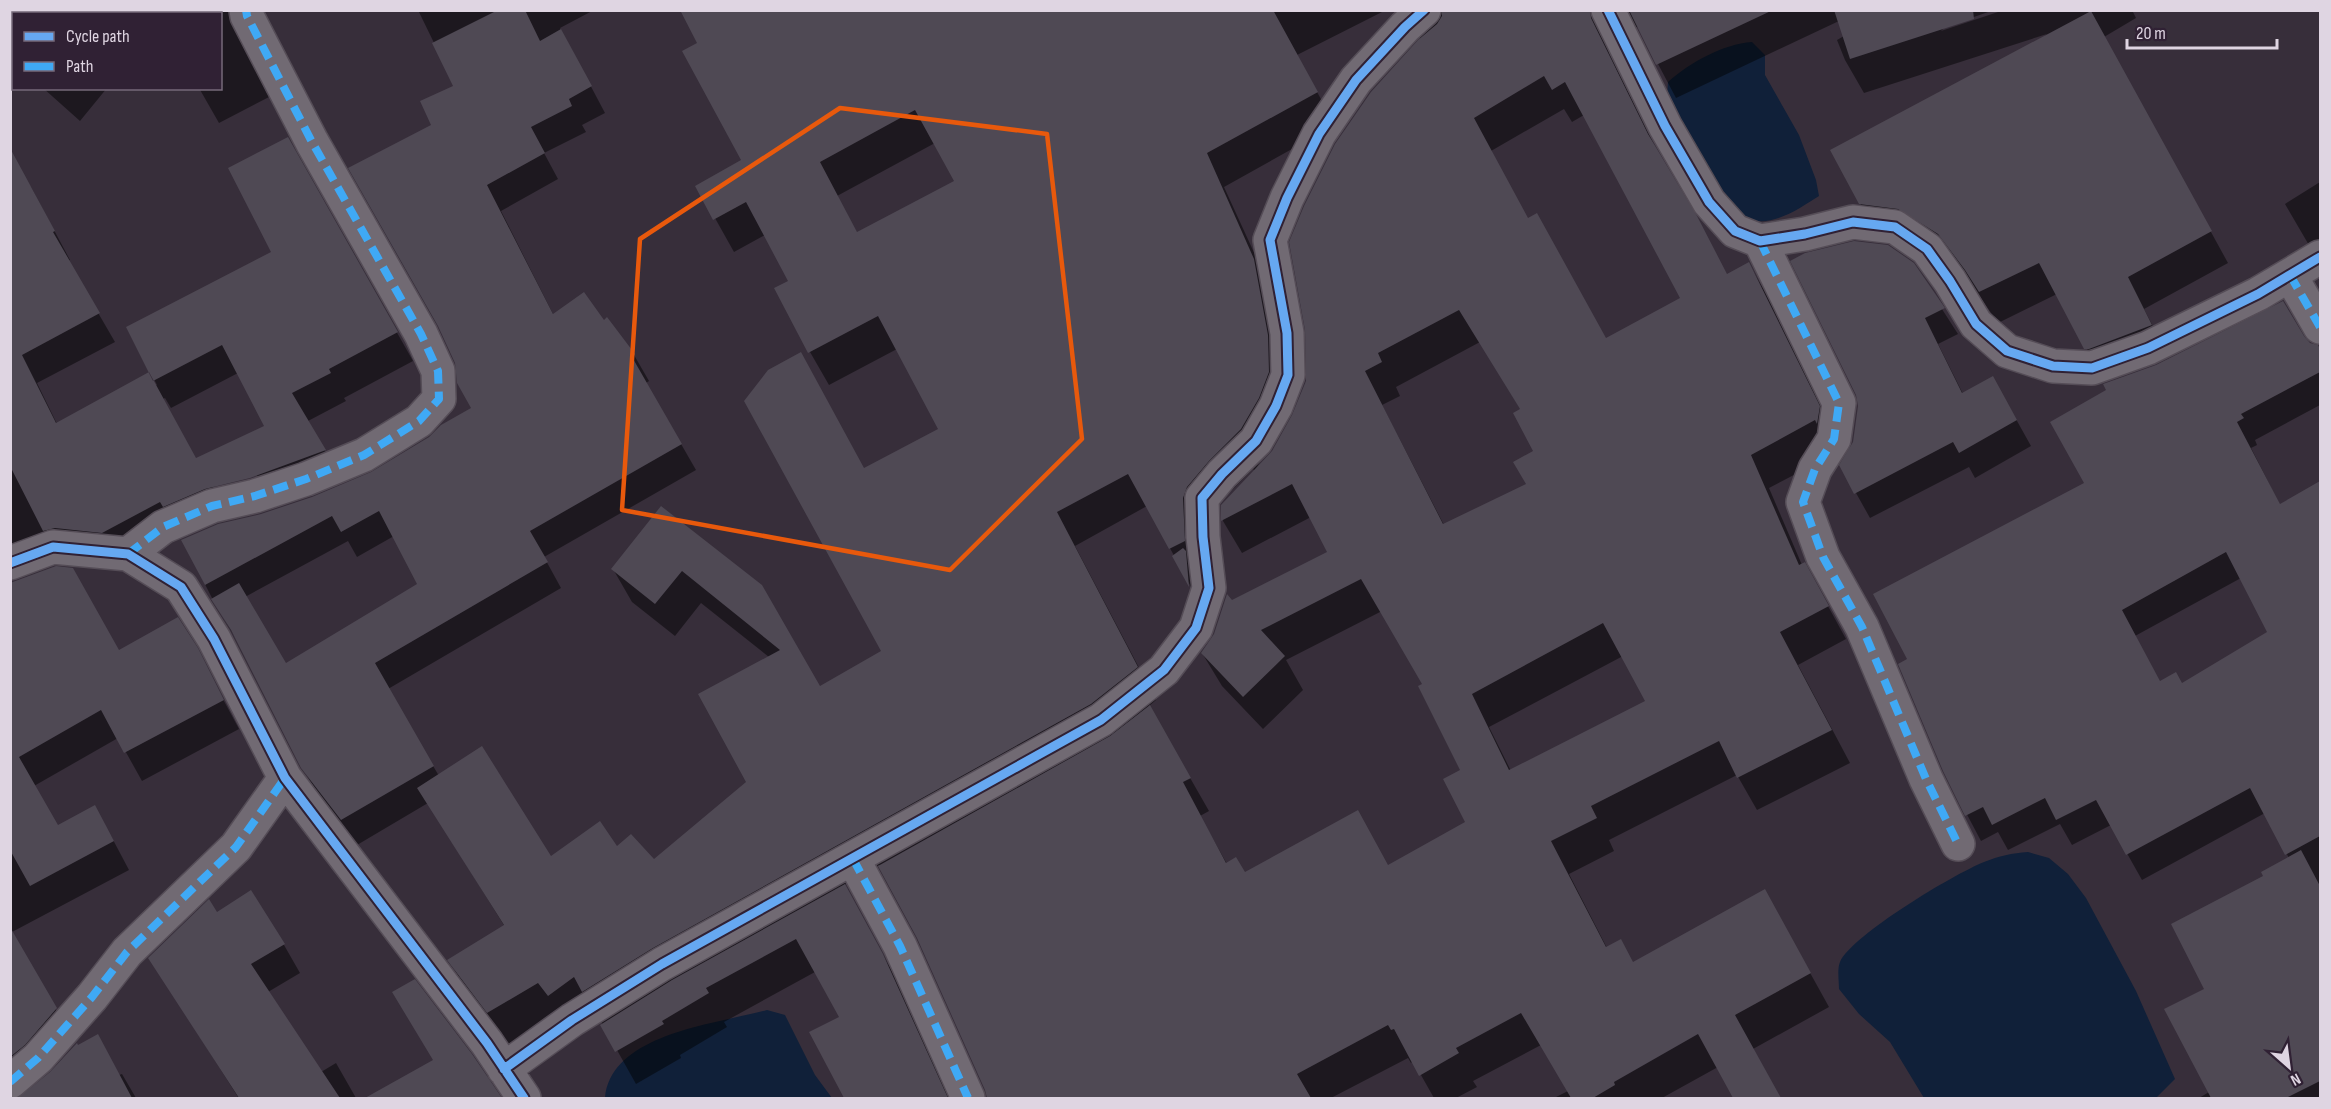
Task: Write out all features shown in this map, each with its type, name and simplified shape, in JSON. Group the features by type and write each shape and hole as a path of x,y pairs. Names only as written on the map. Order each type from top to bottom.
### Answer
{"street":[{"path":"128,554 163,527 212,506 255,496 306,479 364,454 419,422 439,399 438,371 422,334 312,142 246,10"},
{"path":"504,1069 572,1020 662,964 1101,720 1164,670 1196,628 1209,588 1203,537 1202,498 1222,474 1256,441 1276,406 1288,375 1287,333 1270,240 1287,198 1319,134 1356,80 1404,27 1424,10"},
{"path":"1608,10 1665,126 1709,202 1735,231 1760,241 1805,234 1852,222 1894,227 1927,249 1976,324 2007,351 2053,366 2092,368 2148,348 2258,294 2320,258"},
{"path":"1760,241 1839,403 1834,440 1815,469 1803,502 1823,557 1862,627 1926,779 1958,844"},
{"path":"2290,275 2320,327"},
{"path":"10,562 53,547 128,554 181,587 214,639 285,777 487,1043 524,1098"},
{"path":"10,1082 45,1050 92,997 127,952 236,847 285,777"},
{"path":"854,859 923,994 968,1098"}],"highlighted area":[{"path":"840,108 1047,134 1082,439 950,570 622,510 640,239"}],"water":[{"path":"1752,42 1765,55 1765,75 1799,135 1816,180 1819,196 1785,215 1767,221 1748,219 1732,208 1667,97 1668,82 1686,68 1730,46"},
{"path":"2028,852 2049,858 2068,874 2086,898 2136,991 2175,1079 2156,1098 1924,1098 1890,1042 1859,1014 1839,989 1840,962 1848,950 1905,906 1984,862 2000,856"},
{"path":"767,1010 785,1015 815,1075 832,1098 605,1098 612,1076 626,1059 646,1045 695,1027"}],"building":[{"path":"498,10 525,10 540,41 561,29 592,86 569,99 572,106 531,127 545,153 487,185 553,314 584,292 604,320 607,317 635,354 632,357 682,444 530,531 548,562 375,663 434,766 341,820 301,768 231,630 211,599 239,583 286,663 417,584 379,511 341,532 332,516 205,585 181,540 218,524 261,514 312,497 371,472 429,437 441,425 471,408 457,383 455,363 438,326 348,168 431,125 420,101 453,86 432,43"},
{"path":"680,10 1273,10 1318,92 1207,153 1254,259 1268,335 1269,372 1259,398 1241,429 1187,487 1183,498 1185,541 1169,549 1128,474 1057,512 1138,667 1091,704 653,948 582,992 574,977 548,996 538,983 487,1013 447,960 504,925 417,788 482,746 551,856 600,821 617,846 631,834 654,859 746,782 698,694 780,650 682,571 655,604 611,569 661,506 762,585 820,686 881,651 744,401 768,370 801,352 864,468 938,429 878,316 808,353 774,288 788,281 746,202 713,220 695,186 741,160 682,51 697,43","holes":["915,110 954,181 857,232 820,162"]},
{"path":"1442,10 1590,10 1591,18 1648,134 1697,216 1727,274 1749,262 1820,406 1817,424 1815,420 1751,455 1799,565 1805,562 1829,606 1780,632 1832,730 1737,778 1719,741 1591,806 1597,818 1551,841 1606,947 1621,939 1633,962 1765,889 1811,973 1735,1015 1781,1098 1733,1098 1698,1034 1614,1082 1615,1085 1593,1098 1571,1098 1521,1013 1456,1048 1459,1053 1419,1076 1394,1029 1391,1030 1388,1025 1297,1074 1311,1098 987,1098 917,938 878,866 1110,736 1150,705 1191,778 1183,782 1226,863 1236,857 1245,872 1358,810 1388,865 1465,822 1443,779 1460,770 1418,686 1422,684 1361,579 1261,630 1285,656 1243,697 1201,653 1214,634 1227,594 1232,600 1327,552 1292,484 1221,521 1221,505 1272,451 1292,415 1306,381 1305,330 1289,242 1304,206 1335,144 1371,92 1418,40 1437,24 1442,16","holes":["1544,76 1552,90 1565,82 1680,298 1606,338 1537,213 1528,218 1474,118","1459,310 1520,409 1513,413 1533,451 1513,462 1526,484 1443,524 1365,371 1382,362 1378,353","1603,623 1645,701 1509,770 1472,694"]},
{"path":"1629,10 1773,10 1656,65"},
{"path":"1834,10 1973,10 1974,19 1850,59"},
{"path":"2091,11 2212,231 2128,277 2152,325 2084,349 2039,263 1979,292 1938,234 1898,209 1859,204 1830,150"},
{"path":"288,137 398,332 329,369 331,373 292,393 326,450 250,478 205,489 163,507 160,502 102,533 55,528 43,531 10,466 10,148 55,231 53,232 100,313 22,355 56,423 149,372 126,327 271,252 228,168","holes":["222,345 264,426 196,458 154,381"]},
{"path":"1854,241 1888,245 1914,263 1945,308 1925,318 1962,393 1993,376 2017,420 1959,453 1953,442 1854,494 1839,465 1853,442 1858,406 1856,395 1790,261 1805,253"},
{"path":"2283,301 2304,336 2310,343 2318,345 2320,349 2320,372 2241,414 2244,418 2237,422 2280,504 2320,481 2320,836 2285,855 2250,788 2126,855 2096,800 2056,820 2045,798 1992,825 1983,807 1965,816 1943,771 1898,664 1907,659 1873,594 2084,483 2050,422 2106,390 2103,384 2156,365","holes":["2226,552 2267,632 2182,683 2176,672 2160,681 2122,610"]},
{"path":"1183,548 1186,551 1189,587 1172,556"},
{"path":"56,566 73,568 119,650 178,617 198,648 224,700 124,753 101,710 19,757 58,825 95,805 114,841 30,886 10,850 10,583"},
{"path":"2301,850 2320,886 2320,1081 2286,1098 2211,1098 2164,1009 2204,989 2171,924 2263,876 2261,872"},
{"path":"845,884 883,954 948,1098 844,1098 809,1032 839,1017 796,939 706,988 709,993 662,1021 664,1024 615,1052 600,1025 672,980"},
{"path":"251,890 285,944 251,964 340,1098 239,1098 148,958 209,899 217,912"},
{"path":"10,927 57,1008 25,1045 10,1057"},
{"path":"415,979 502,1098 365,1098 433,1060 392,992"},
{"path":"98,1034 132,1098 18,1098 50,1072 77,1043 78,1045"}],"marked path":[{"path":"128,554 163,527 212,506 255,496 306,479 364,455 419,421 439,399 438,371 421,334 312,142 246,10"},
{"path":"1760,241 1839,403 1834,439 1815,469 1803,502 1823,557 1862,627 1926,779 1958,844"},
{"path":"2290,275 2320,327"},
{"path":"10,1082 38,1058 92,997 127,952 236,847 285,778"},
{"path":"853,859 900,946 968,1098"}],"cycle path":[{"path":"504,1069 572,1020 662,964 1101,720 1164,670 1196,628 1209,588 1203,537 1202,498 1222,474 1256,441 1276,406 1288,375 1287,333 1270,240 1287,198 1319,134 1356,80 1424,10"},
{"path":"1608,10 1665,126 1709,202 1735,231 1760,241 1805,234 1853,222 1895,227 1927,249 1976,324 2007,351 2053,366 2092,368 2148,348 2258,294 2320,257"},
{"path":"10,563 53,547 128,554 181,587 214,639 285,778 487,1043 524,1098"}]}
